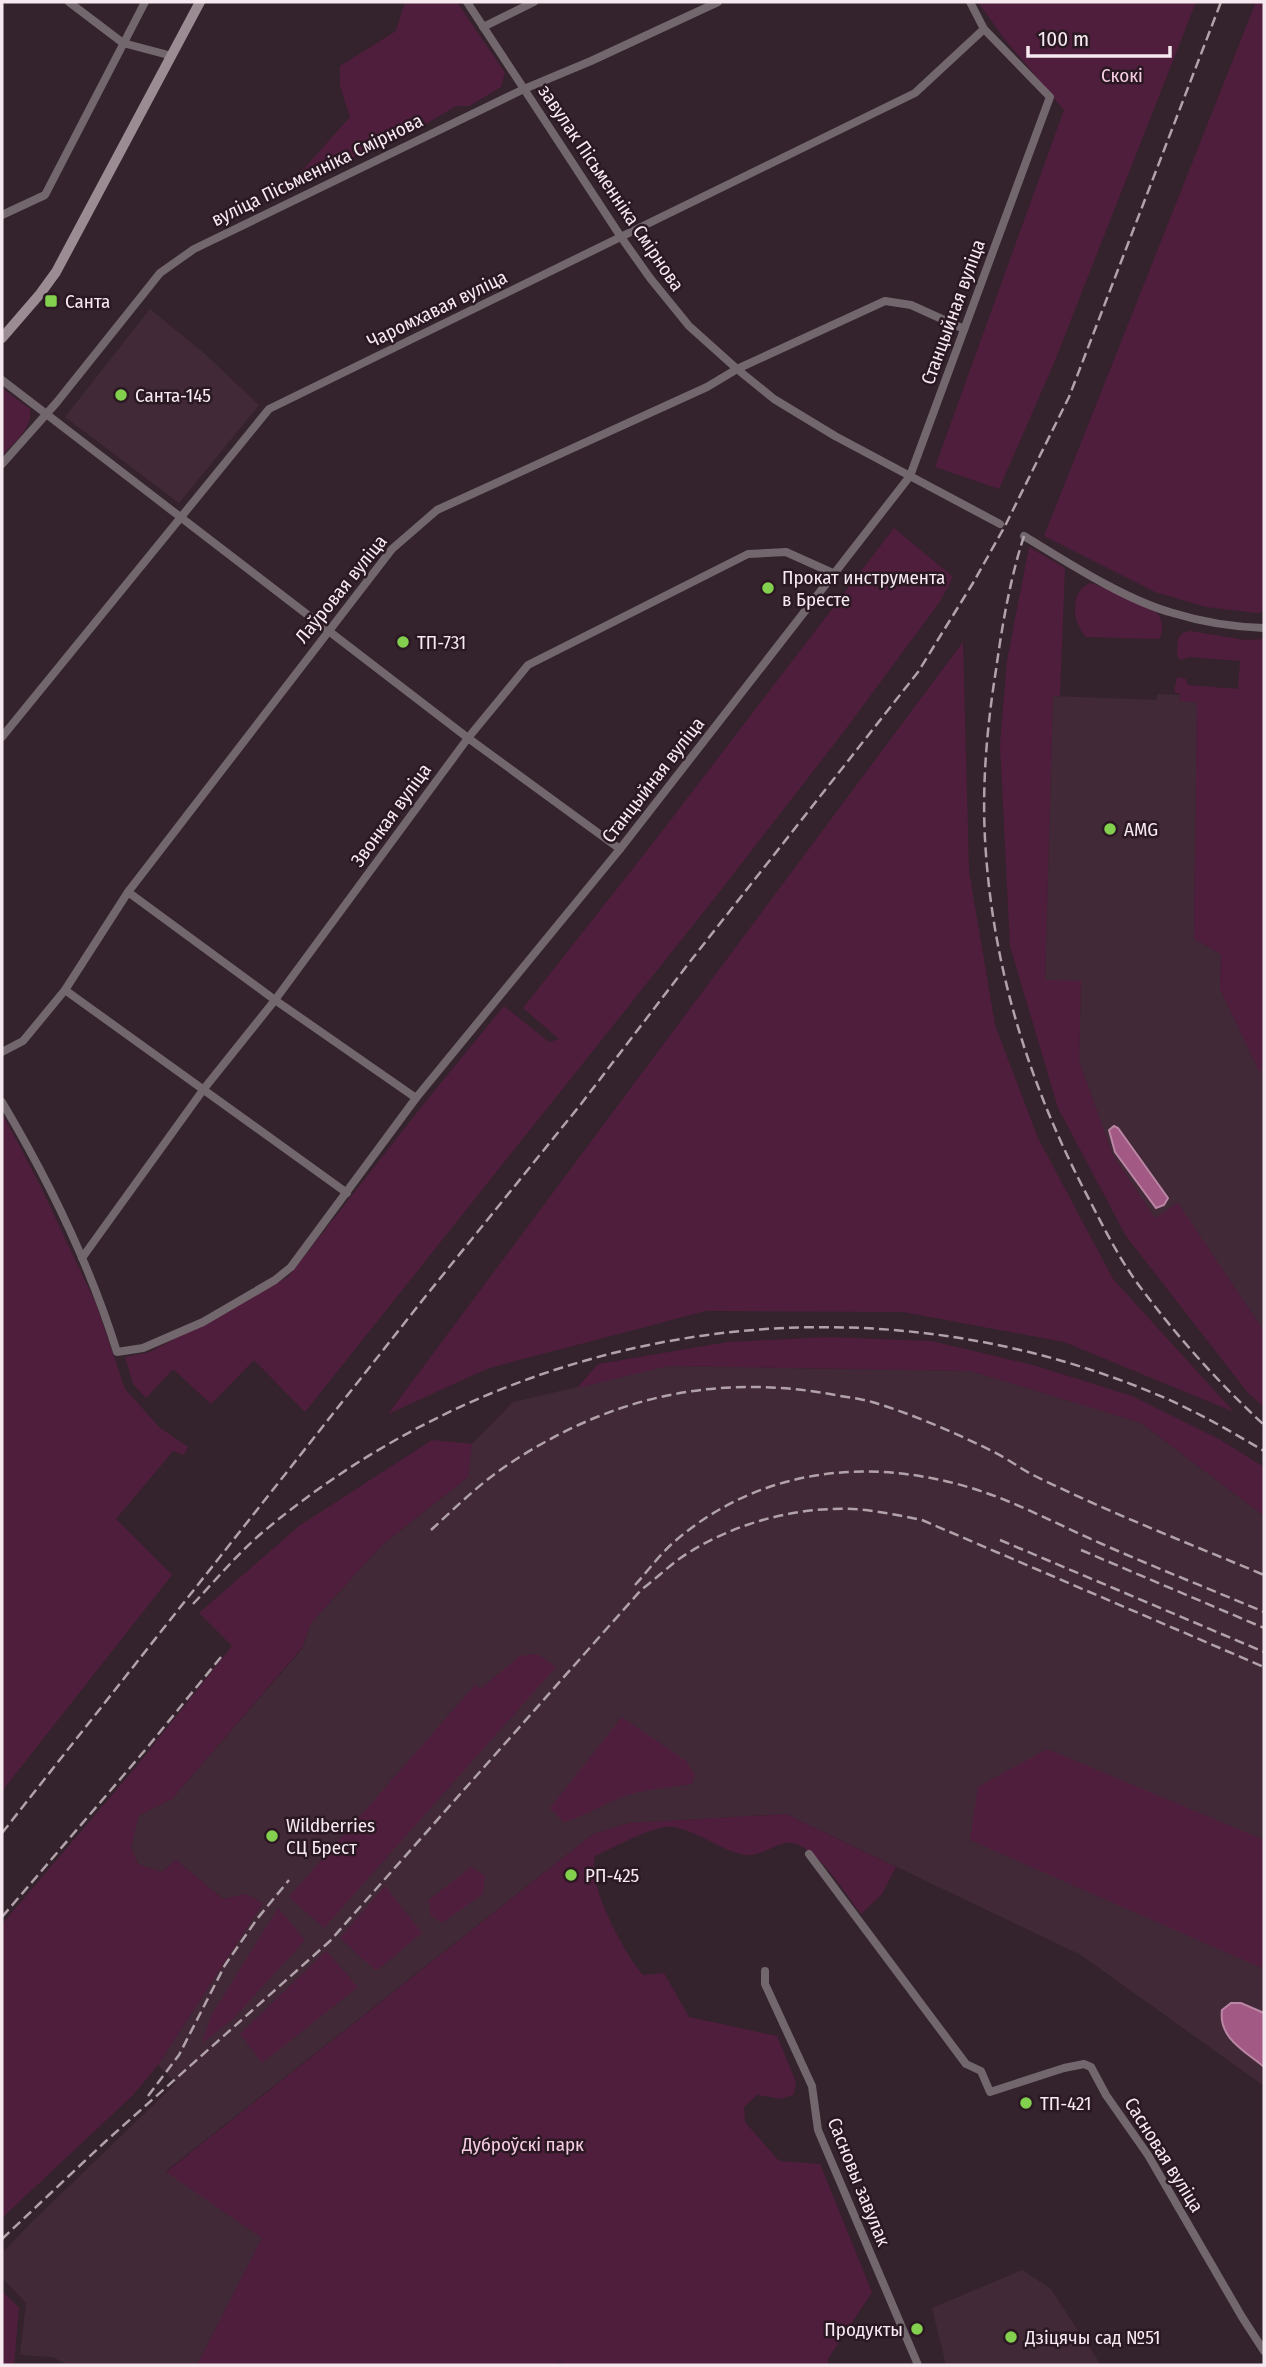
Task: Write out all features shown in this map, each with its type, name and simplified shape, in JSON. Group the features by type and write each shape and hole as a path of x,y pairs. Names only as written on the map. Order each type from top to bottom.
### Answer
{"main road":[{"path":"2,338 56,272 200,2"}],"street":[{"path":"69,2 123,43 172,56"},
{"path":"2,215 45,195 145,2"},
{"name":"завулак Пісьменніка Смірнова","path":"467,2 621,237 689,326 774,399 1000,524"},
{"path":"483,27 534,2"},
{"name":"вуліца Пісьменніка Смірнова","path":"2,464 47,414 160,273 194,249 524,89 718,2"},
{"path":"970,2 984,29"},
{"name":"Станцыйная вуліца","path":"82,1258 102,1301 117,1352 143,1348 203,1321 275,1280 291,1267 416,1098 620,849 910,475 1049,97 984,29"},
{"name":"Чаромхавая вуліца","path":"2,737 269,409 915,93 984,29"},
{"name":"Лаўровая вуліца","path":"2,1052 23,1041 65,990 128,892 391,549 437,510 706,387 737,369 885,301 911,305 964,329"},
{"path":"2,380 468,738 620,849"},
{"path":"1024,536 1125,593 1172,613 1240,627 1264,628"},
{"name":"Звонкая вуліца","path":"82,1258 203,1090 275,1000 468,738 527,665 748,554 786,552 835,573"},
{"path":"128,892 275,1000 416,1098"},
{"path":"65,990 347,1193"},
{"path":"2,1102 31,1152 82,1258"},
{"name":"Сасновая вуліца","path":"809,1854 966,2064 981,2071 990,2092 1064,2068 1084,2064 1091,2067 1264,2351"},
{"name":"Сасновы завулак","path":"765,1971 765,1984 812,2086 818,2130 918,2365"}],"shaded area":[{"path":"150,309 205,354 259,405 179,503 65,417"},
{"path":"1157,694 1180,695 1179,701 1197,702 1194,939 1221,954 1220,989 1259,1071 1264,1071 1264,1331 1178,1204 1155,1219 1113,1155 1079,1061 1081,982 1045,981 1053,696 1157,700"},
{"path":"1114,1126 1168,1198 1164,1205 1156,1208 1115,1152 1109,1130"},
{"path":"667,1366 971,1371 1141,1423 1264,1516 1264,2086 1081,1955 786,1814 629,1823 593,1834 166,2171 262,2238 197,2365 67,2365 53,2357 20,2355 26,2303 2,2278 2,2253 176,2083 158,2065 263,1903 246,1894 223,1899 176,1860 162,1872 138,1864 131,1847 139,1815 172,1799 302,1649 311,1623 382,1545 468,1477 472,1444 513,1402"},
{"path":"1231,2003 1241,2003 1264,2013 1264,2067 1234,2043 1224,2028 1222,2010"},
{"name":"Дзіцячы сад №51","path":"1022,2270 1050,2288 1101,2365 946,2365 932,2308"}],"green space":[{"path":"405,2 457,2 505,73 501,87 469,106 456,106 424,125 398,133 296,189 273,191 301,172 350,117 340,86 340,66 396,31"},
{"name":"Скокі","path":"978,2 1196,2 1054,363 999,489 935,467 1064,110 1003,37"},
{"path":"1256,2 1264,2 1264,612 1257,613 1206,607 1155,592 1044,536"},
{"path":"2,388 30,409 30,416 22,434 2,456"},
{"path":"894,528 953,577 939,603 842,734 710,904 305,1412 254,1360 211,1404 173,1369 146,1398 133,1384 125,1357 150,1352 288,1277 504,1006 549,1042 559,1039 523,1008"},
{"path":"1029,547 1065,568 1060,696 1053,696 1045,980 1081,981 1079,1061 1113,1155 1155,1218 1178,1203 1264,1331 1264,1407 1248,1393 1126,1236 1058,1108 1010,946 1000,744 1007,661"},
{"path":"1090,583 1157,613 1162,626 1159,639 1086,637 1078,624 1075,608 1079,593"},
{"path":"1184,632 1245,640 1264,639 1264,1071 1259,1071 1220,989 1221,954 1194,939 1197,702 1179,701 1180,695 1174,691 1177,677 1186,679 1188,685 1238,689 1240,661 1190,657 1181,660 1177,656 1178,638"},
{"path":"963,642 969,871 995,1025 1038,1138 1113,1279 1234,1412 1064,1342 903,1312 706,1311 489,1368 388,1414"},
{"path":"2,1113 39,1183 96,1304 125,1389 160,1428 188,1447 184,1455 173,1451 116,1519 172,1575 2,1791"},
{"path":"828,1337 931,1341 1033,1365 1132,1396 1219,1439 1264,1467 1264,1516 1141,1423 971,1371 668,1366 577,1388 598,1364 728,1342"},
{"path":"432,1440 472,1444 468,1477 382,1545 311,1623 302,1648 172,1799 139,1815 131,1847 138,1864 162,1872 176,1860 223,1899 246,1894 263,1903 158,2065 133,2095 2,2218 2,1924 135,1768 232,1646 199,1613 299,1526"},
{"path":"537,1654 556,1667 324,1928 289,1897 475,1685 480,1689 520,1656"},
{"path":"622,1717 686,1761 695,1775 692,1784 631,1794 564,1822 550,1808"},
{"path":"1047,1749 1264,1840 1264,1969 970,1840 978,1787"},
{"name":"Дуброўскі парк","path":"786,1814 896,1867 882,1894 861,1914 818,1859 796,1844 786,1843 745,1855 683,1829 667,1827 647,1832 595,1856 594,1868 596,1883 608,1917 626,1951 643,1975 664,1973 689,2017 777,2036 796,2082 794,2094 782,2099 757,2095 744,2107 745,2122 779,2161 820,2164 872,2292 828,2359 828,2365 562,2365 561,2362 551,2365 197,2365 262,2238 166,2172 593,1834 629,1823"},
{"path":"471,1867 485,1876 483,1894 442,1923 430,1915 429,1900"},
{"path":"385,1886 422,1933 376,1971 340,1938"},
{"path":"278,1908 305,1940 232,2020 202,2043 211,2016"},
{"path":"326,1951 358,1987 262,2063 240,2034"},
{"path":"2,2291 19,2308 14,2365 2,2365"}],"railway":[{"path":"2,1833 425,1297 581,1104 918,672 1005,526 1069,397 1221,2"},
{"path":"1024,536 998,653 988,733 984,797 989,887 1005,980 1032,1071 1049,1115 1121,1259 1157,1310 1186,1344 1264,1425"},
{"path":"193,1604 263,1532 361,1460 467,1404 579,1362 695,1337 813,1327 932,1334 1050,1357 1165,1398 1264,1451"},
{"path":"431,1530 503,1468 580,1424 659,1397 742,1387 786,1388 867,1401 918,1418 980,1445 1035,1476 1092,1503 1264,1575"},
{"path":"635,1585 674,1542 710,1515 749,1495 789,1481 830,1474 873,1472 915,1475 958,1484 1000,1498 1122,1553 1264,1612"},
{"path":"2,2239 106,2141 330,1941 641,1590 679,1559 713,1539 771,1518 811,1510 854,1509 922,1520 1264,1667"},
{"path":"1000,1540 1264,1652"},
{"path":"1081,1550 1264,1628"},
{"path":"2,1917 221,1657"},
{"path":"148,2096 179,2055 225,1965 257,1919 289,1880"}],"place":[{"name":"Санта","path":"51,301"},
{"name":"Санта-145","path":"121,395"},
{"name":"Прокат инструмента в Бресте","path":"768,588"},
{"name":"ТП-731","path":"403,642"},
{"name":"AMG","path":"1110,829"},
{"name":"Wildberries СЦ Брест","path":"272,1836"},
{"name":"РП-425","path":"571,1875"},
{"name":"ТП-421","path":"1026,2103"},
{"name":"Продукты","path":"917,2329"},
{"name":"Дзіцячы сад №51","path":"1011,2337"}]}
